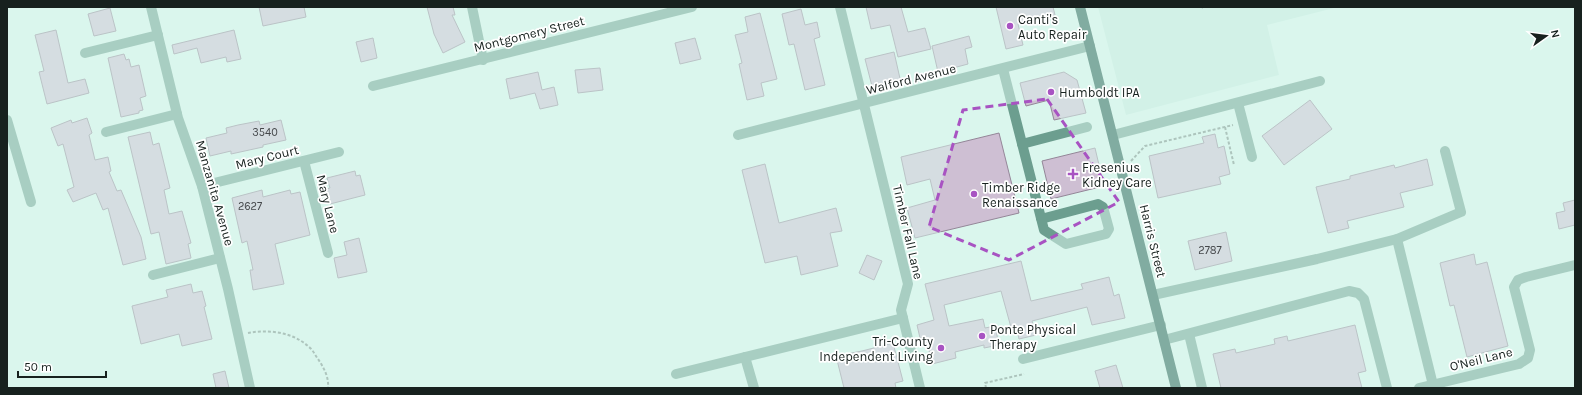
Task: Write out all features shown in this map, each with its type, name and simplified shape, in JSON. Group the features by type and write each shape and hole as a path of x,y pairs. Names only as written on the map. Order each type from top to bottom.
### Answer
{"main road":[{"name":"Harris Street","path":"1080,7 1176,388"}],"street":[{"name":"Manzanita Avenue","path":"151,7 177,114 202,186 250,388"},
{"path":"472,7 483,60"},
{"name":"Montgomery Street","path":"373,86 483,60 692,7"},
{"name":"Timber Fall Lane","path":"840,7 908,284 901,310 920,388"},
{"path":"85,53 158,35"},
{"name":"Walford Avenue","path":"738,135 1090,46"},
{"path":"1003,69 1041,219 1044,230 1066,244 1106,234 1109,229 1103,207 1098,204 1041,219"},
{"path":"1113,135 1320,81"},
{"path":"1238,102 1252,157"},
{"path":"106,132 177,114"},
{"path":"7,120 16,158 31,202"},
{"path":"1022,144 1087,127"},
{"path":"1153,295 1318,259 1397,239 1461,212 1446,151"},
{"name":"Mary Court","path":"202,186 339,152"},
{"name":"Mary Lane","path":"304,161 328,253"},
{"path":"1397,239 1433,384"},
{"path":"153,274 220,258"},
{"name":"O'Neil Lane","path":"1419,388 1519,364 1528,358 1530,350 1514,287 1518,280 1526,277 1575,265"},
{"path":"1164,340 1348,291 1358,293 1364,299 1387,388"},
{"path":"676,374 903,318"},
{"path":"1023,359 1161,325"},
{"path":"1189,334 1202,388"},
{"path":"745,357 754,388"}],"path":[{"path":"1131,161 1145,146 1235,125"},
{"path":"1225,127 1234,165"},
{"path":"238,334 253,332 280,332 299,339 310,347 322,364 329,380 328,388"},
{"path":"986,388 985,383 1024,374"}],"highlighted area":[{"path":"1047,99 1119,202 1009,260 929,227 963,110"}],"shaded area":[{"path":"1098,7 1338,7 1267,25 1279,75 1126,115"}],"building":[{"path":"259,7 304,7 306,17 263,26"},
{"path":"427,7 453,7 455,15 452,15 465,42 443,53 434,34"},
{"path":"866,7 901,7 908,32 925,28 931,49 898,57 890,25 871,29"},
{"path":"996,7 1053,7 1055,15 1018,24 1023,45 1006,49"},
{"path":"110,8 116,31 94,36 88,14"},
{"path":"801,9 805,25 817,22 820,37 814,39 825,85 805,90 794,44 789,45 782,14"},
{"path":"760,13 777,79 761,83 764,96 747,100 739,64 742,63 735,35 748,32 745,17"},
{"path":"56,30 68,83 85,79 89,93 47,104 39,72 44,71 35,35"},
{"path":"234,30 241,59 227,62 226,57 201,63 197,48 174,54 172,45"},
{"path":"969,36 972,47 965,49 968,64 938,72 932,46"},
{"path":"373,38 377,58 361,62 356,42"},
{"path":"695,38 701,59 680,64 675,43"},
{"path":"894,52 901,83 873,90 865,59"},
{"path":"124,54 126,60 129,59 131,67 139,65 146,96 140,98 143,110 139,111 139,113 121,117 108,58"},
{"path":"600,68 603,90 578,93 575,70"},
{"path":"538,72 542,90 554,87 558,105 540,109 535,93 510,99 506,79"},
{"name":"Humboldt IPA","path":"1064,72 1077,80 1086,113 1054,120 1049,100 1026,106 1020,83"},
{"path":"1310,100 1332,129 1284,165 1262,136"},
{"path":"87,118 92,133 89,135 95,160 108,157 111,171 109,172 117,191 121,190 141,237 146,259 123,265 108,208 103,210 96,193 73,202 67,190 74,187 63,144 58,146 51,128 71,120 72,123"},
{"path":"281,120 286,140 231,154 231,151 210,156 206,138 227,133 226,128 238,125 259,121 260,125"},
{"path":"150,132 153,145 159,143 170,188 164,190 169,214 182,211 191,243 188,244 191,258 166,264 159,232 151,234 128,137"},
{"name":"Timber Ridge Renaissance","path":"999,133 1019,213 915,238 907,208 935,200 930,179 907,185 901,157"},
{"path":"1215,134 1218,148 1224,146 1230,174 1219,177 1221,184 1158,198 1149,156 1204,143 1202,137"},
{"name":"Fresenius Kidney Care","path":"1095,148 1104,186 1051,199 1042,161"},
{"path":"1427,159 1433,185 1400,193 1404,207 1347,221 1349,228 1328,233 1316,187 1350,179 1350,176 1394,165 1395,168"},
{"path":"765,164 779,223 836,208 842,231 830,233 838,266 801,275 797,256 765,263 742,170"},
{"path":"355,171 356,176 360,175 365,195 330,204 326,189 330,188 327,178"},
{"path":"262,190 263,197 290,190 291,194 300,192 310,235 275,244 284,284 253,290 250,270 253,270 247,241 242,243 232,198"},
{"path":"1575,200 1575,225 1559,229 1556,213 1565,211 1563,203"},
{"path":"1226,232 1232,261 1195,270 1188,241"},
{"path":"359,238 367,272 338,278 334,258 347,255 344,242"},
{"path":"1474,254 1476,265 1487,262 1508,346 1467,357 1454,305 1450,306 1440,263"},
{"path":"867,255 882,261 874,280 859,273"},
{"path":"1021,261 1031,301 1083,289 1081,284 1109,277 1114,296 1119,294 1125,318 1092,325 1087,307 1032,321 1036,335 1019,339 1017,330 1012,331 1001,291 944,305 949,326 983,319 985,328 995,326 999,345 984,348 984,345 955,352 956,358 932,364 926,337 920,338 917,325 934,320 925,284"},
{"path":"191,284 193,293 202,291 206,306 204,307 212,339 182,346 179,334 141,344 132,306 168,297 166,290"},
{"path":"1355,325 1366,371 1358,373 1362,388 1221,388 1213,354 1235,349 1236,353 1275,344 1274,339 1287,336 1288,341"},
{"path":"893,343 903,381 895,383 896,388 844,388 836,356"},
{"path":"1116,365 1123,388 1100,388 1095,371"},
{"path":"225,371 229,388 216,388 213,374"}],"place":[{"name":"Canti's Auto Repair","path":"1010,26"},
{"name":"Humboldt IPA","path":"1051,92"},
{"name":"Fresenius Kidney Care","path":"1073,174"},
{"name":"Timber Ridge Renaissance","path":"974,194"},
{"name":"Ponte Physical Therapy","path":"982,336"},
{"name":"Tri-County Independent Living","path":"941,348"}]}
